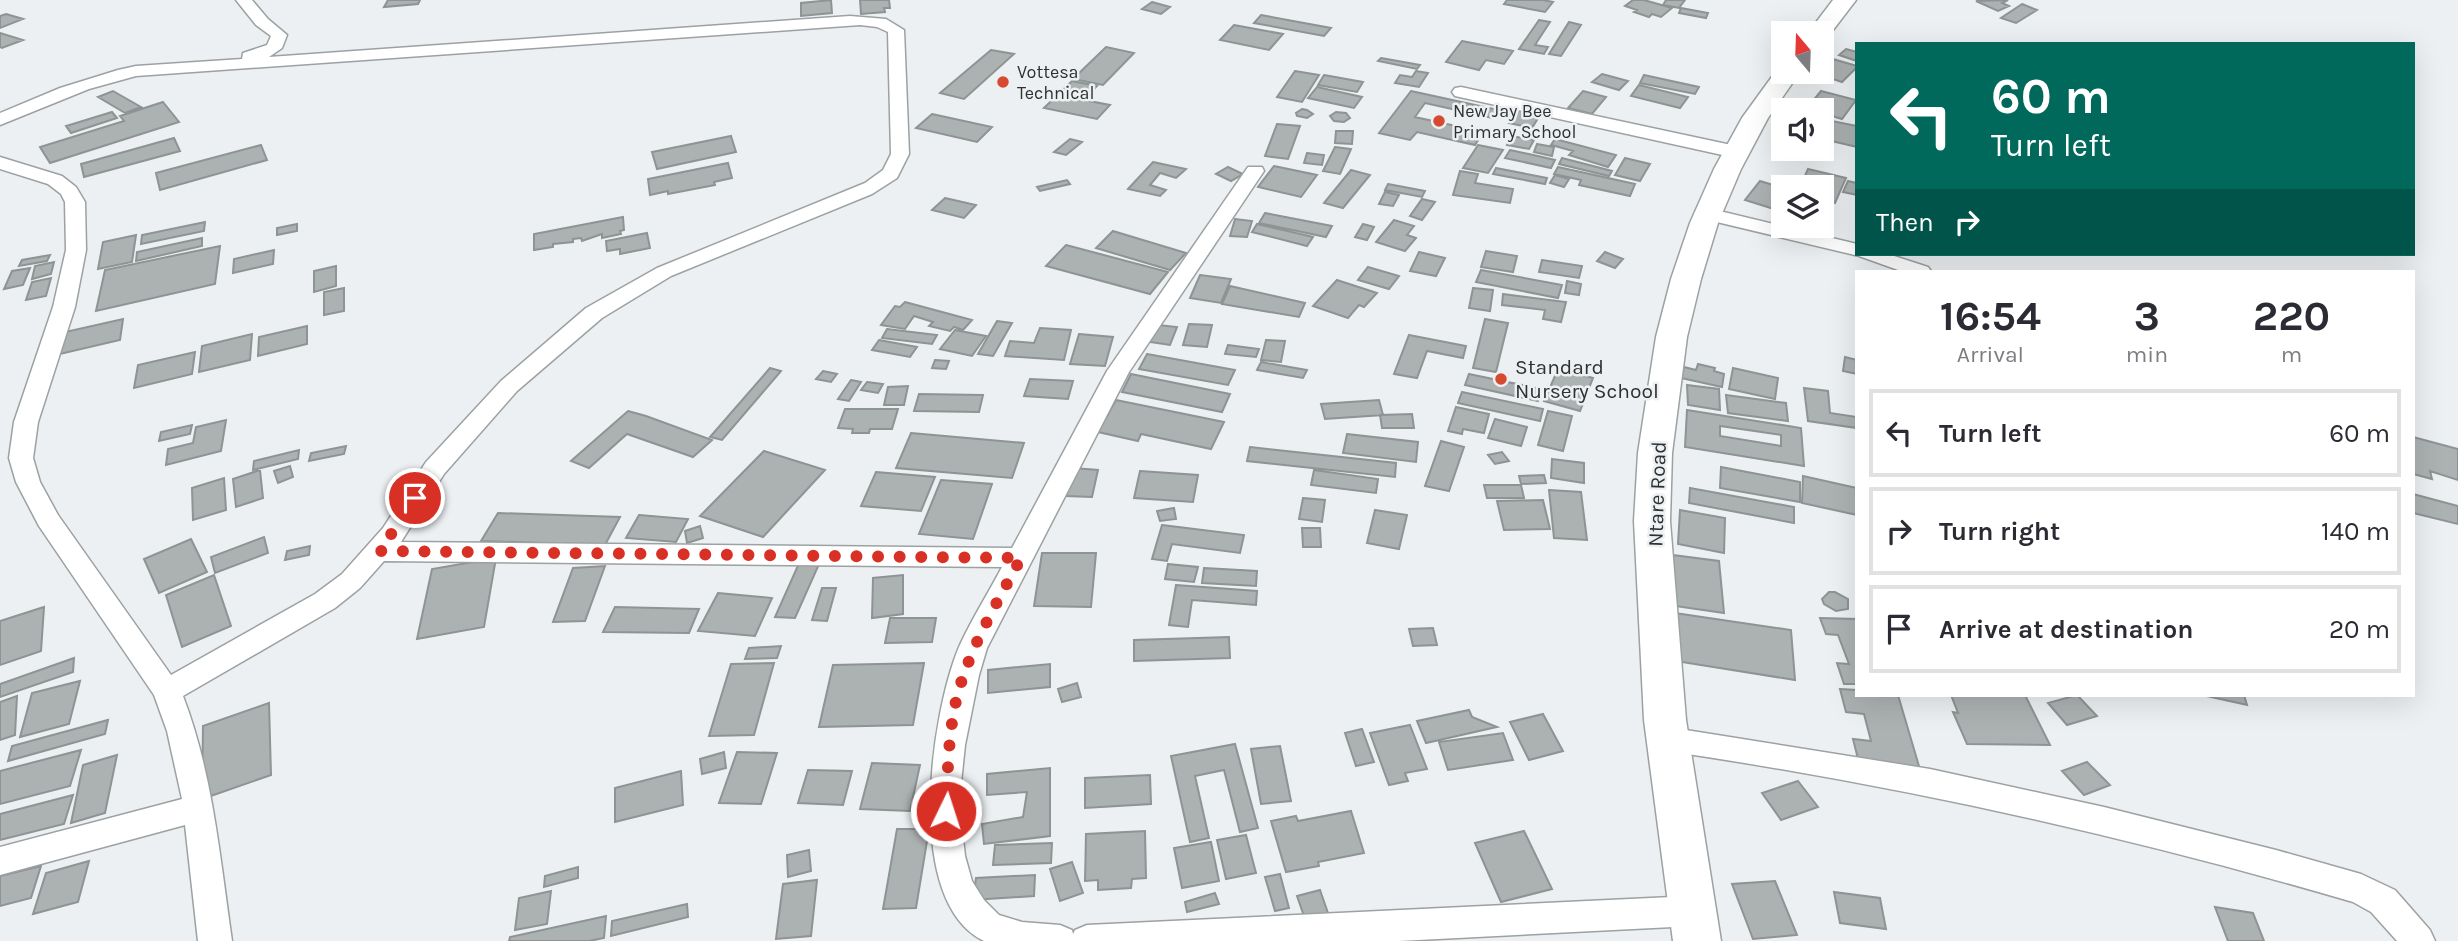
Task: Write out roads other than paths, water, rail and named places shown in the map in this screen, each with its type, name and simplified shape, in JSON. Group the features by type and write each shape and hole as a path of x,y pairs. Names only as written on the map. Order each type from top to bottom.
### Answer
{"main road":[{"path":"1828,21 1845,0"},
{"name":"Ntare Road","path":"1695,926 1667,739 1653,497 1660,414 1688,271 1707,214 1736,152 1780,84"}],"street":[{"path":"215,65 261,54 273,49 279,40 279,35 262,22 244,0"},
{"path":"0,120 102,78 136,71 821,23 880,23 890,25 896,30 900,154 895,169 873,187 664,272 594,313 509,386 435,468 380,551 351,581 325,601 167,691"},
{"path":"1461,92 1736,152"},
{"path":"0,163 55,180 69,191 75,202 76,250 64,307 26,422 21,458 28,482 48,520 167,691 182,732 198,808 215,941"},
{"path":"1060,941 1025,939 985,925 961,898 950,865 946,811 950,742 960,687 973,648 1118,371 1255,171"},
{"path":"1707,214 1855,250"},
{"path":"1874,256 1918,270"},
{"path":"380,551 1021,558"},
{"path":"1667,739 1895,776 2181,838 2361,889 2383,901 2418,941"},
{"path":"0,860 198,808"},
{"path":"1087,941 1695,926"}],"place":[{"name":"Vottesa Technical","path":"1003,82"},
{"name":"New Jay Bee Primary School","path":"1439,121"},
{"name":"Standard Nursery School","path":"1501,379"}]}
